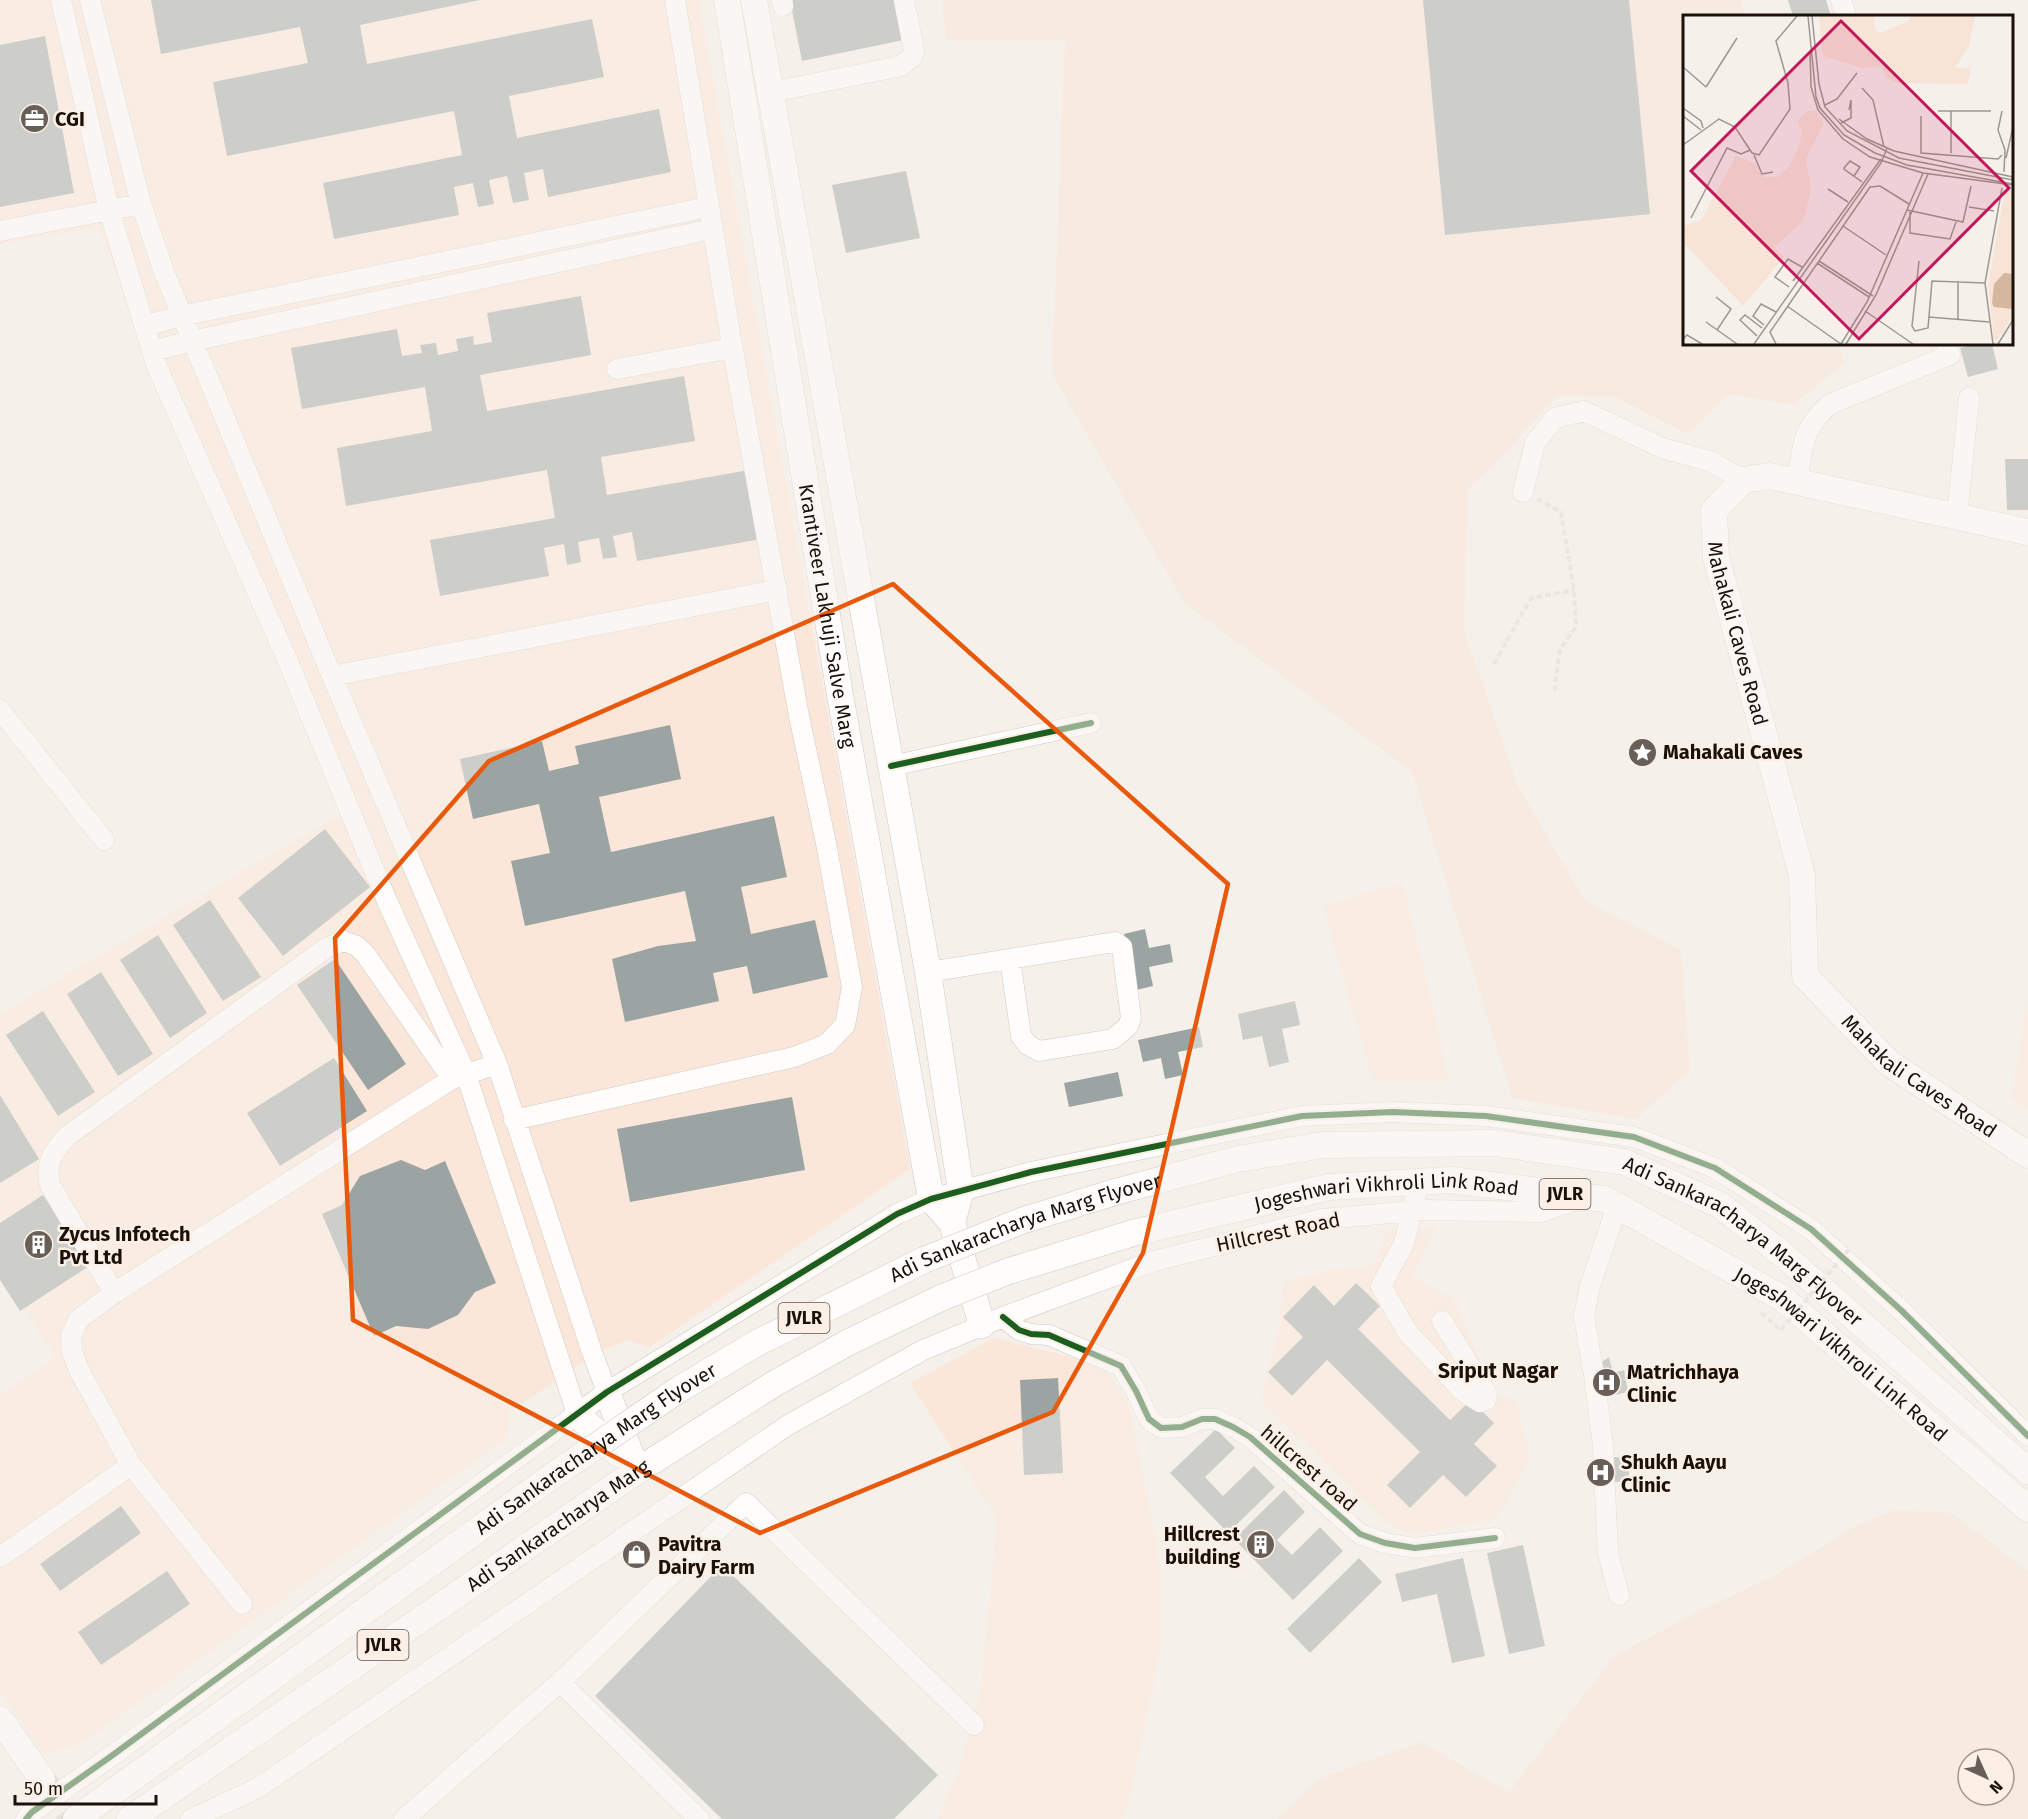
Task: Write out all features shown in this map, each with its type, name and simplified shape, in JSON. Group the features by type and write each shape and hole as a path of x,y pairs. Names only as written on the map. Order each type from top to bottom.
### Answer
{"main road":[{"name":"Krantiveer Lakhuji Salve Marg","path":"727,0 840,695 931,1199"},
{"name":"Krantiveer Lakhuji Salve Marg","path":"754,0 928,972 962,1191 952,1223"},
{"path":"737,53 764,46"},
{"path":"1743,480 1770,476 2028,532"},
{"name":"Mahakali Caves Road","path":"1743,480 1714,511 1716,557 1802,875 1805,976 1889,1063 2028,1155"},
{"name":"Adi Sankaracharya Marg Flyover","path":"76,1819 551,1477 678,1390 757,1343 924,1260 1021,1221 1115,1192 1238,1159 1323,1145 1495,1143 1624,1162 1720,1205 1787,1258 2028,1471"},
{"name":"Jogeshwari Vikhroli Link Road","path":"1009,1271 1134,1233 1329,1187 1450,1180 1605,1199 1782,1298 2028,1509"},
{"path":"931,1199 952,1223 993,1321"},
{"name":"Adi Sankaracharya Marg","path":"130,1819 637,1471 782,1380 849,1342 943,1297 1009,1271"},
{"path":"608,1392 637,1471"},
{"path":"577,1414 637,1471"},
{"path":"0,1719 42,1779"}],"street":[{"path":"61,0 108,210 157,367 286,659 459,1077 577,1414"},
{"path":"90,0 141,204 181,316 497,1064 514,1120 608,1392"},
{"path":"514,1120 794,1057 827,1044 845,1025 852,987 826,843 799,716 732,348 675,0"},
{"path":"772,92 902,66 912,57 914,51 904,0"},
{"path":"1841,0 1846,15"},
{"path":"0,231 141,204"},
{"path":"144,326 181,316 708,207"},
{"path":"152,351 192,340 712,229"},
{"path":"1797,482 1805,435 1816,416 1830,404 1950,355 1946,345"},
{"path":"617,369 732,348"},
{"path":"1957,517 1969,398"},
{"path":"1523,492 1535,443 1555,418 1584,411 1662,448 1710,461 1743,480"},
{"path":"332,676 777,590"},
{"path":"0,710 104,840"},
{"path":"891,766 1091,723"},
{"path":"114,1293 50,1185 47,1171 51,1156 66,1137 326,948 344,941 362,950 459,1077"},
{"path":"928,972 1010,959 1118,943 1122,947 1131,1018 1128,1026 1113,1039 1039,1051 1028,1045 1021,1035 1010,959"},
{"path":"242,1604 131,1465 79,1370 72,1352 71,1336 79,1319 114,1293 459,1077 497,1064"},
{"path":"26,1819 32,1812 608,1392 897,1214 931,1199 1031,1172 1302,1116 1393,1112 1486,1116 1634,1137 1715,1168 1811,1229 1902,1311 2028,1437"},
{"path":"1419,1182 1404,1243 1382,1286 1408,1333 1463,1391 1480,1402 1486,1400 1487,1394 1442,1321"},
{"name":"Hillcrest Road","path":"191,1819 258,1788 788,1425 923,1350 993,1321 1154,1261 1322,1219 1412,1211 1541,1212 1584,1197"},
{"path":"1617,1206 1589,1289 1584,1317 1603,1446 1608,1553 1619,1595"},
{"name":"hillcrest road","path":"993,1321 1031,1334 1049,1335 1121,1366 1149,1419 1161,1428 1182,1427 1202,1419 1215,1419 1233,1427 1250,1437 1360,1534 1415,1548 1496,1538"},
{"path":"0,1557 131,1465"},
{"path":"404,1819 560,1682 746,1503 974,1725"},
{"path":"560,1682 699,1819"}],"path":[{"path":"1523,492 1561,512 1574,590 1576,627 1560,649 1554,693"},
{"path":"1494,664 1532,598 1574,590"},
{"path":"1781,1330 1851,1246"}],"highlighted area":[{"path":"893,584 1228,884 1143,1253 1053,1412 760,1533 353,1320 335,938 489,761"}],"shaded area":[{"path":"0,0 699,0 910,1169 650,1347 626,1340 593,1355 509,1413 507,1438 85,1741 45,1756 0,1691 0,1394 56,1358 0,1274 0,1014 345,811 97,227 0,244"},
{"path":"942,0 1740,0 1745,15 1683,15 1683,345 1839,345 1844,363 1793,405 1728,394 1688,434 1615,397 1556,396 1509,449 1467,490 1464,631 1518,786 1584,900 1681,950 1690,1070 1636,1119 1512,1098 1412,772 1185,604 1052,374 1065,40 946,40"},
{"path":"1403,883 1449,1081 1373,1081 1322,906"},
{"path":"2028,998 2028,1109 2011,1098"},
{"path":"1436,1227 1413,1277 1454,1299 1497,1399 1516,1398 1530,1457 1498,1518 1412,1535 1386,1522 1260,1400 1279,1330 1283,1283 1326,1271 1373,1265 1388,1229"},
{"path":"994,1338 1079,1359 1106,1370 1128,1401 1161,1567 1160,1653 1129,1802 1121,1819 938,1819 958,1769 981,1690 997,1519 910,1383"},
{"path":"1895,1510 1952,1513 2028,1571 2028,1819 1277,1819 1318,1779 1421,1742 1509,1792 1614,1656 1697,1612 1776,1575 1857,1525"}],"building":[{"path":"151,0 480,0 360,25 367,64 592,19 604,77 509,96 517,138 659,109 671,172 548,197 543,169 524,173 529,200 513,203 507,176 489,180 494,204 478,207 473,183 454,187 459,215 334,239 323,183 462,155 454,111 227,156 213,82 308,63 300,27 161,54"},
{"path":"790,0 896,0 904,40 802,61"},
{"path":"1423,0 1629,0 1650,214 1445,235"},
{"path":"1788,0 1826,0 1831,15 1793,15"},
{"path":"45,36 74,193 0,207 0,45"},
{"path":"906,171 920,238 846,253 832,185"},
{"path":"581,296 591,355 480,375 487,411 684,376 695,441 601,457 607,495 749,470 761,539 637,561 632,532 613,536 617,557 603,559 599,538 578,542 581,562 567,565 564,544 544,548 549,576 440,596 430,540 555,518 547,470 346,506 337,448 432,431 425,387 302,409 291,348 397,329 402,356 422,353 420,345 436,343 438,355 458,351 456,339 473,336 474,345 492,342 487,313"},
{"path":"1972,345 1992,345 1998,369 1968,377 1960,348"},
{"path":"2005,459 2028,459 2028,510 2007,510"},
{"path":"670,725 681,779 599,797 611,852 774,816 787,877 741,887 751,934 815,920 828,977 753,994 747,966 713,973 719,1001 625,1022 612,959 658,946 696,941 685,891 525,926 511,861 550,853 539,804 473,819 460,759 542,741 549,771 579,764 575,746"},
{"path":"325,829 370,887 283,956 238,898"},
{"path":"210,900 261,977 223,1001 173,925"},
{"path":"1145,929 1149,948 1170,944 1173,962 1149,967 1153,986 1136,990 1124,934"},
{"path":"158,935 207,1013 170,1038 120,960"},
{"path":"335,959 406,1064 368,1090 297,985"},
{"path":"101,972 153,1054 118,1076 67,994"},
{"path":"1295,1001 1300,1025 1282,1029 1289,1062 1269,1067 1262,1036 1243,1040 1238,1014"},
{"path":"43,1011 95,1092 58,1116 6,1035"},
{"path":"1199,1027 1203,1047 1178,1052 1183,1075 1165,1079 1161,1058 1143,1062 1138,1040"},
{"path":"334,1058 367,1111 280,1166 247,1113"},
{"path":"1118,1072 1123,1096 1069,1107 1064,1083"},
{"path":"0,1095 39,1159 0,1183"},
{"path":"792,1097 805,1170 630,1202 617,1129"},
{"path":"401,1160 425,1170 445,1161 496,1283 475,1292 458,1315 428,1329 396,1326 374,1336 322,1214 342,1205 360,1176"},
{"name":"Zycus Infotech Pvt Ltd","path":"43,1195 89,1266 20,1311 0,1280 0,1223"},
{"path":"1356,1283 1380,1306 1358,1329 1450,1420 1471,1400 1494,1423 1474,1444 1497,1466 1466,1497 1443,1475 1410,1508 1387,1485 1420,1452 1327,1360 1292,1396 1268,1372 1303,1337 1283,1317 1314,1285 1334,1306"},
{"path":"1609,1357 1613,1373 1624,1370 1628,1392 1605,1397 1602,1362"},
{"path":"1058,1378 1063,1473 1024,1475 1020,1380"},
{"path":"1216,1429 1235,1448 1205,1477 1223,1496 1254,1466 1275,1487 1228,1533 1170,1473"},
{"path":"1606,1457 1629,1457 1629,1482 1605,1482"},
{"name":"Hillcrest building","path":"1284,1490 1305,1512 1277,1540 1292,1555 1320,1527 1343,1551 1293,1600 1234,1539"},
{"path":"121,1506 141,1533 60,1591 40,1564"},
{"path":"1523,1545 1545,1646 1509,1654 1487,1553"},
{"path":"1359,1558 1382,1582 1310,1653 1287,1629"},
{"path":"1463,1558 1485,1656 1452,1663 1437,1594 1402,1602 1395,1574"},
{"path":"722,1565 938,1775 894,1819 722,1819 595,1696"},
{"path":"167,1571 190,1604 101,1665 78,1632"}],"tunnel":[{"path":"42,1779 73,1819"}],"cycle path":[{"path":"891,766 1091,723"},
{"path":"26,1819 32,1812 607,1392 897,1214 931,1199 1031,1172 1302,1116 1393,1112 1486,1116 1634,1137 1715,1168 1811,1229 1902,1311 2028,1436"},
{"path":"1003,1317 1019,1330 1031,1334 1049,1335 1121,1366 1149,1419 1161,1428 1182,1427 1202,1419 1215,1419 1250,1437 1360,1534 1385,1543 1415,1548 1495,1538"}],"place":[{"name":"CGI","path":"34,119"},
{"name":"Mahakali Caves","path":"1642,752"},
{"name":"Zycus Infotech Pvt Ltd","path":"38,1245"},
{"name":"Matrichhaya Clinic","path":"1606,1383"},
{"name":"Shukh Aayu Clinic","path":"1600,1473"},
{"name":"Hillcrest building","path":"1261,1545"},
{"name":"Pavitra Dairy Farm","path":"637,1555"}],"district":[{"name":"Sriput Nagar","path":"1498,1371"}]}
